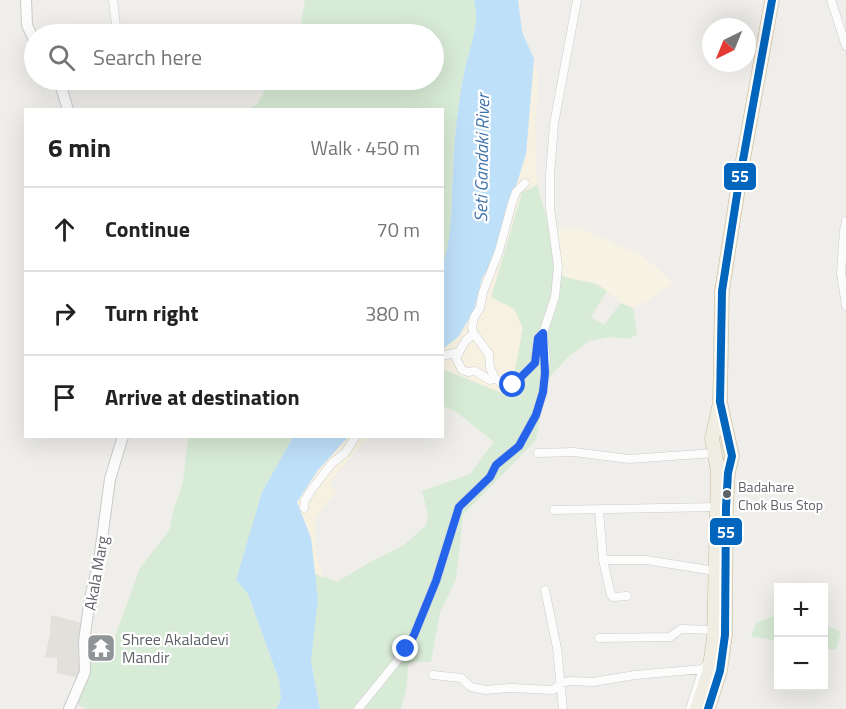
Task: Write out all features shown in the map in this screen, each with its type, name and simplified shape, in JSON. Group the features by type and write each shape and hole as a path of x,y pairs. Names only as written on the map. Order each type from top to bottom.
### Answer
{"highway":[{"path":"708,709 720,671 726,617 726,507 728,473 732,456 720,402 722,291 772,0"},
{"path":"698,709 715,630 718,471 714,453 713,427 720,402"}],"main road":[{"path":"26,0 27,24"},
{"path":"62,90 67,108"},
{"name":"Akala Marg","path":"69,709 85,672 84,641 90,598 99,561 110,479 122,438"}],"street":[{"path":"113,0 116,24"},
{"path":"358,709 398,660 414,635 436,581 459,507 490,477 496,465 519,446 536,415 543,392 545,373 543,333 555,297 558,266 550,208 550,175 554,135 577,0"},
{"path":"831,0 846,46"},
{"path":"525,183 516,192 499,251 483,292 480,308 474,316 472,328 489,354 490,368 495,378 503,384 513,385 535,363 538,338 543,333"},
{"path":"846,221 843,231 841,273 845,287 846,306"},
{"path":"474,334 466,340 456,358 462,370 475,371 490,380 495,378"},
{"path":"444,356 459,352"},
{"path":"304,508 305,500 312,489 332,463 345,453 355,438"},
{"path":"538,453 574,452 629,459 714,453"},
{"path":"554,510 717,507"},
{"path":"599,510 603,560 611,595 627,597"},
{"path":"603,560 646,560 716,571"},
{"path":"545,590 557,648 563,709"},
{"path":"599,638 670,637 681,629 715,630"},
{"path":"433,675 461,678 471,687 485,690 511,688 553,690 561,683 570,681 593,682 707,664 690,709"}],"shaded area":[{"path":"549,226 583,229 643,256 674,283 648,301 633,308 621,303 597,283 567,279 557,273"},
{"path":"51,615 83,623 81,678 57,673 57,658 45,657"}],"green space":[{"path":"305,0 474,0 476,26 458,107 450,232 444,262 444,108 250,108 257,104 264,90 444,90 444,24 301,24"},
{"path":"537,185 549,226 557,273 595,284 607,291 591,317 604,325 621,303 633,308 637,335 628,339 610,337 589,341 567,358 547,380 536,440 463,515 456,579 440,612 431,662 411,662 408,665 407,684 401,709 320,709 311,661 315,573 337,582 404,545 426,525 428,515 422,491 470,474 494,442 455,411 444,406 444,369 510,396 514,309 491,298 522,192"},
{"path":"188,438 292,438 262,492 248,594 279,680 281,698 277,709 86,709 74,702 87,661 104,660 112,645 140,568 170,529 183,482"},
{"path":"774,616 774,640 751,636 756,623"},
{"path":"828,626 841,632 836,650 828,649"}],"sand":[{"path":"534,59 539,81 535,123 537,185 522,192 491,297 514,309 523,328 510,396 444,369 444,347 459,336 476,304 482,278 492,262 526,154"},
{"path":"347,438 367,438 330,481 336,493 315,518 316,551 323,578 315,573 311,538 297,502 318,470"}],"water":[{"name":"Seti Gandaki River","path":"474,0 518,0 522,32 534,59 526,154 492,262 482,278 474,310 459,336 444,348 444,260 450,232 454,147 458,107 475,26"},
{"path":"292,438 347,438 318,470 297,502 311,538 318,599 311,661 320,709 277,709 281,698 279,680 248,594 236,580 262,492"}],"transit line":[{"name":"55","path":"708,709 720,671 725,635 726,507 728,473 732,456 720,402 722,291 772,0"}],"place":[{"name":"Badahare Chok Bus Stop","path":"727,494"},
{"name":"Shree Akaladevi Mandir","path":"101,648"}],"route":[{"path":"406,649 436,581 459,507 490,477 496,465 519,446 536,415 543,392 545,373 543,333 538,338 535,363 513,385"}]}
